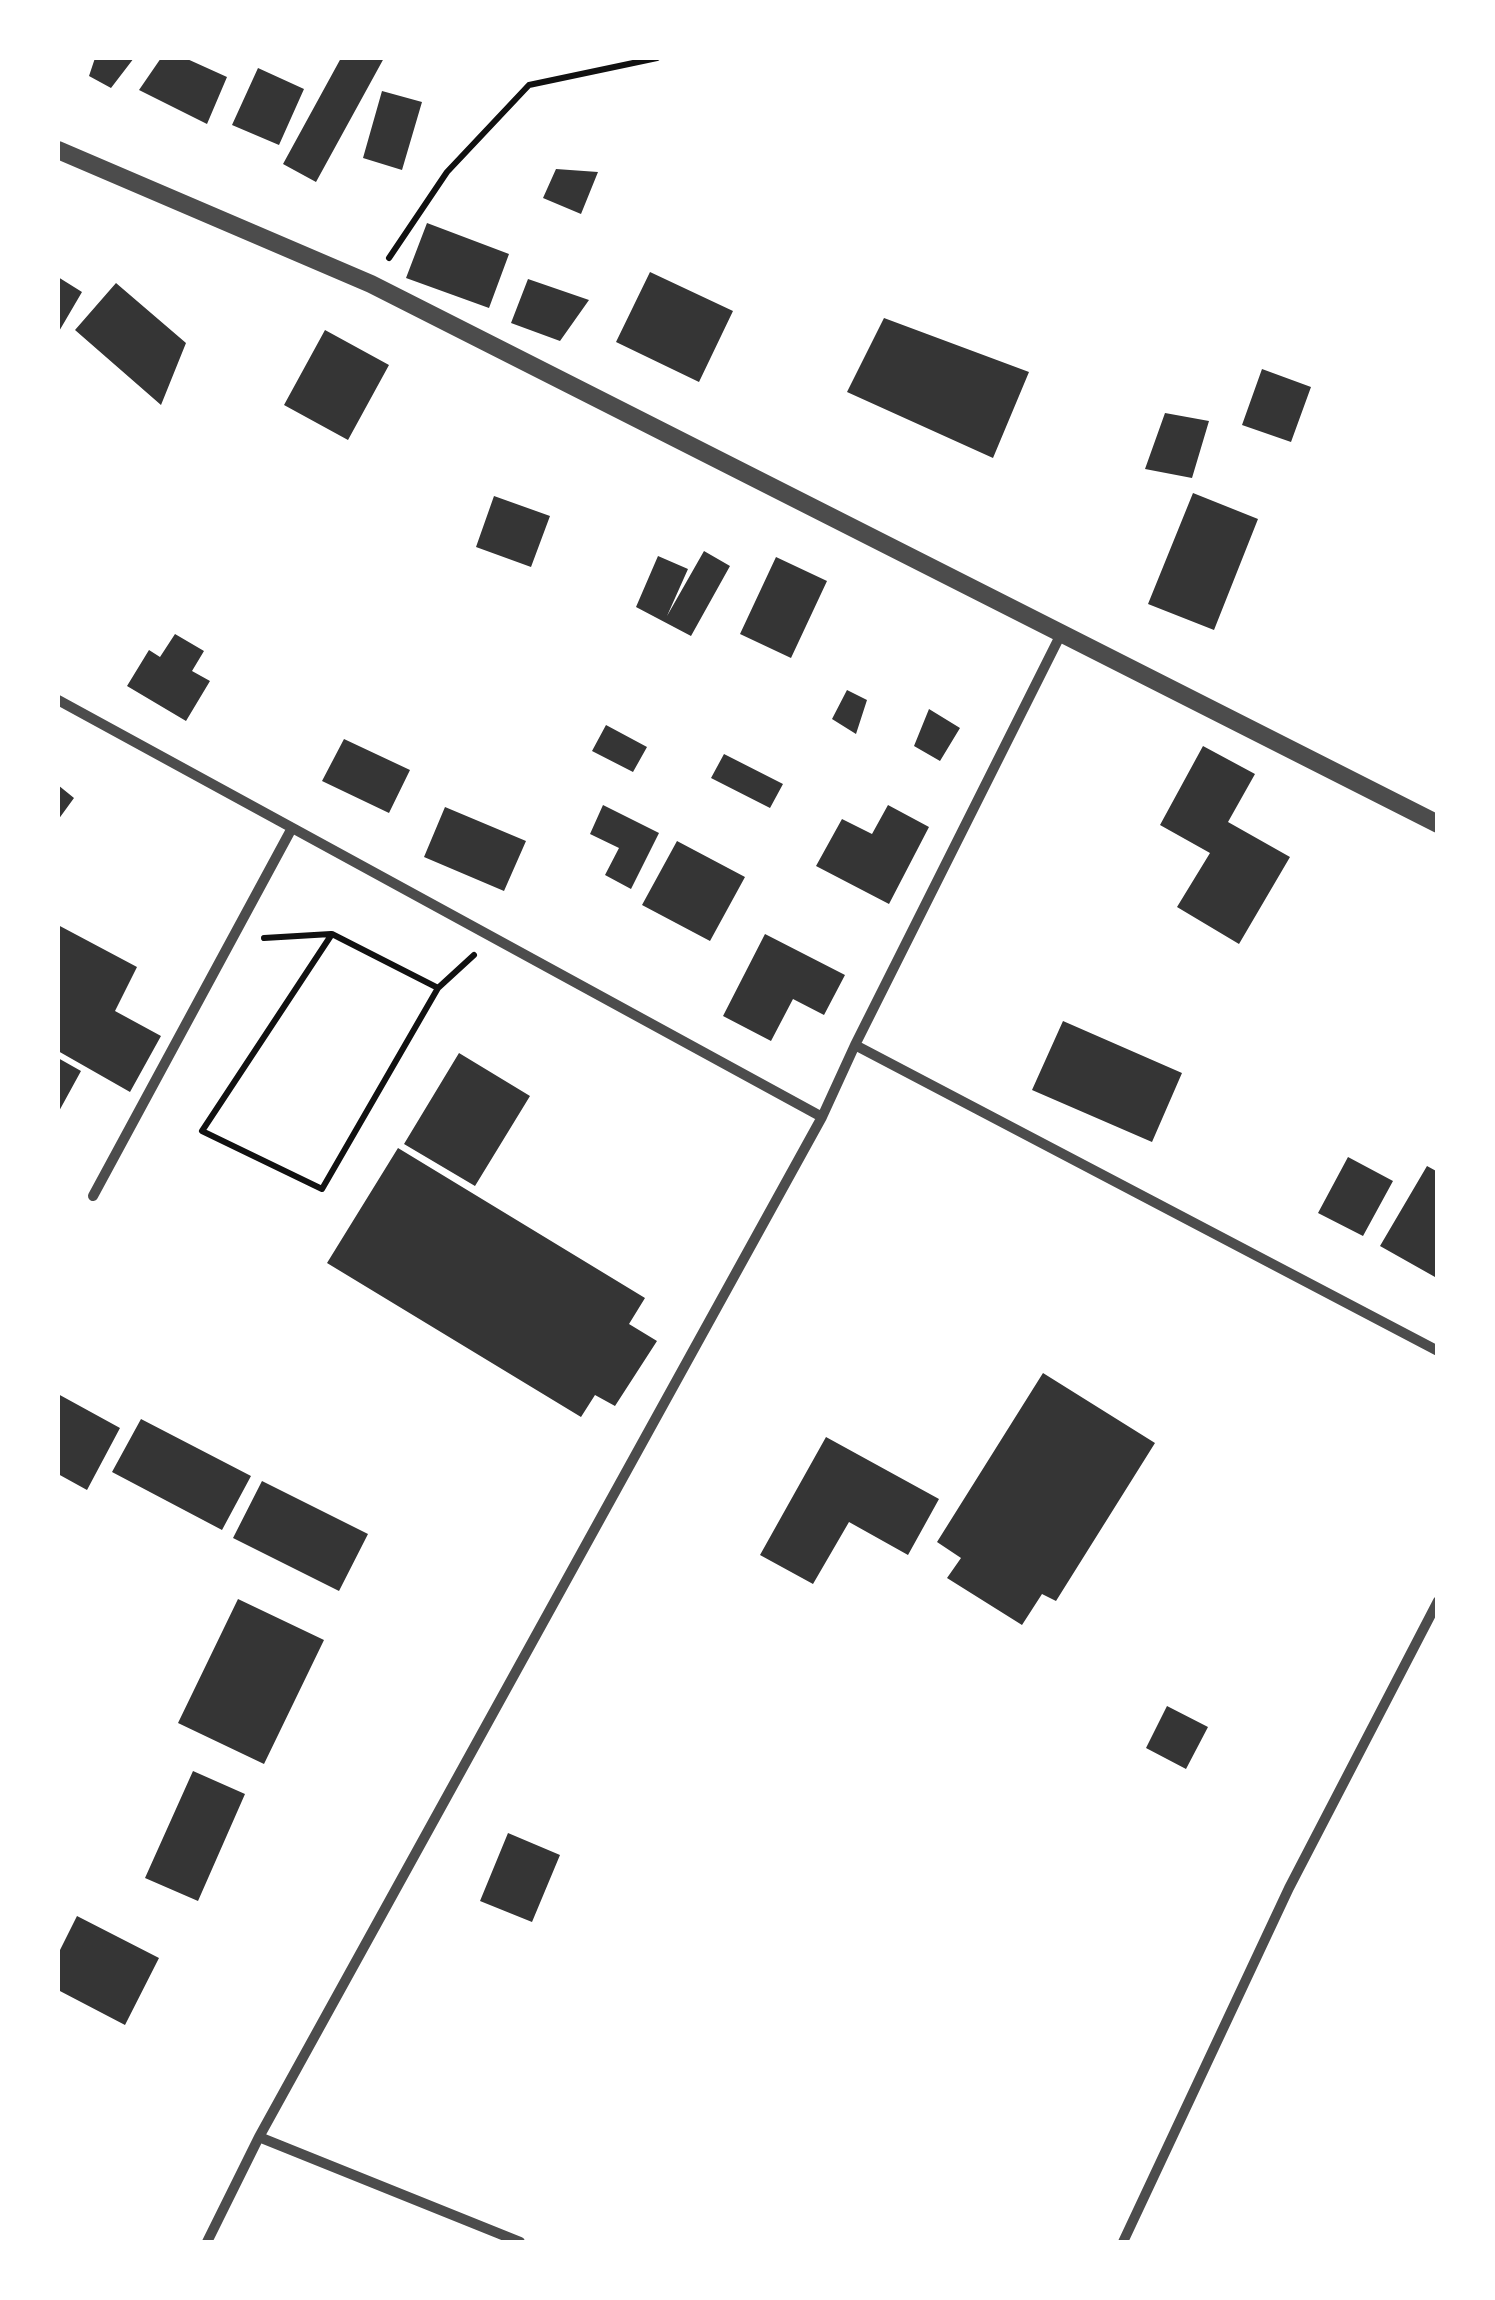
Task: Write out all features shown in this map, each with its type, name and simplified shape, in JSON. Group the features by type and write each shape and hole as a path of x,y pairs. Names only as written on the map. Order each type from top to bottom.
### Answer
{"street":[{"path":"58,150 371,284 1438,824"},
{"path":"207,2242 260,2137 822,1117 1062,632"},
{"path":"58,700 822,1117"},
{"path":"94,1196 292,828"},
{"path":"855,1045 1438,1351"},
{"path":"1123,2242 1289,1888 1438,1601"},
{"path":"260,2137 520,2242"}],"path":[{"path":"371,284 447,172 529,86 657,58"},
{"path":"332,934 203,1132 322,1189 438,988 493,938"},
{"path":"232,940 332,934 438,988"}],"building":[{"path":"95,58 134,58 111,88 89,76"},
{"path":"161,58 185,58 227,77 207,124 139,90"},
{"path":"341,58 384,58 316,182 283,164"},
{"path":"258,68 304,89 279,145 232,125"},
{"path":"382,91 422,102 402,170 363,158"},
{"path":"556,169 598,172 581,214 543,198"},
{"path":"427,223 509,254 489,308 406,278"},
{"path":"650,272 733,311 699,382 616,342"},
{"path":"58,277 82,292 58,333"},
{"path":"528,279 589,300 560,341 511,323"},
{"path":"116,283 186,343 161,405 75,330"},
{"path":"884,318 1029,372 993,458 847,392"},
{"path":"325,330 389,365 348,440 284,405"},
{"path":"1262,369 1311,387 1291,442 1242,425"},
{"path":"1165,413 1209,421 1192,478 1145,469"},
{"path":"1193,493 1258,519 1214,630 1148,604"},
{"path":"494,496 550,516 531,567 476,547"},
{"path":"704,551 730,566 691,636 636,607 658,556 688,569 667,616"},
{"path":"776,557 827,581 791,658 740,634"},
{"path":"175,634 204,651 192,671 210,681 186,721 127,686 149,650 160,657"},
{"path":"847,690 867,700 856,734 832,719"},
{"path":"929,709 960,728 940,761 914,746"},
{"path":"606,725 647,747 633,772 592,751"},
{"path":"344,739 410,770 389,813 322,781"},
{"path":"1203,746 1255,774 1228,822 1290,857 1239,944 1177,907 1210,853 1160,825"},
{"path":"724,754 783,784 770,808 711,778"},
{"path":"58,785 74,798 58,820"},
{"path":"603,805 659,833 631,889 605,875 619,848 590,834"},
{"path":"888,805 929,827 889,904 816,866 842,819 872,834"},
{"path":"445,807 526,841 504,891 424,857"},
{"path":"677,841 745,877 710,941 642,905"},
{"path":"58,925 137,967 115,1011 161,1036 130,1092 58,1051"},
{"path":"765,934 845,975 824,1015 793,999 771,1041 723,1016"},
{"path":"1063,1021 1182,1073 1152,1142 1032,1090"},
{"path":"459,1053 530,1096 475,1186 404,1144"},
{"path":"58,1058 81,1071 58,1113"},
{"path":"398,1148 645,1298 629,1324 657,1341 615,1406 595,1395 581,1417 327,1263"},
{"path":"1348,1157 1393,1181 1363,1236 1318,1213"},
{"path":"1427,1166 1438,1172 1435,1277 1380,1246"},
{"path":"1043,1373 1155,1443 1056,1601 1042,1594 1022,1625 947,1578 961,1558 937,1542"},
{"path":"58,1394 120,1428 87,1490 58,1474"},
{"path":"141,1419 251,1476 222,1530 112,1472"},
{"path":"826,1437 939,1499 908,1555 849,1522 813,1584 760,1555"},
{"path":"262,1481 368,1534 339,1591 233,1538"},
{"path":"238,1599 324,1640 264,1764 178,1723"},
{"path":"1167,1706 1208,1727 1186,1769 1146,1748"},
{"path":"193,1771 245,1794 198,1901 145,1878"},
{"path":"508,1833 560,1855 532,1922 480,1901"},
{"path":"77,1916 159,1958 125,2025 58,1990 58,1954"}]}
